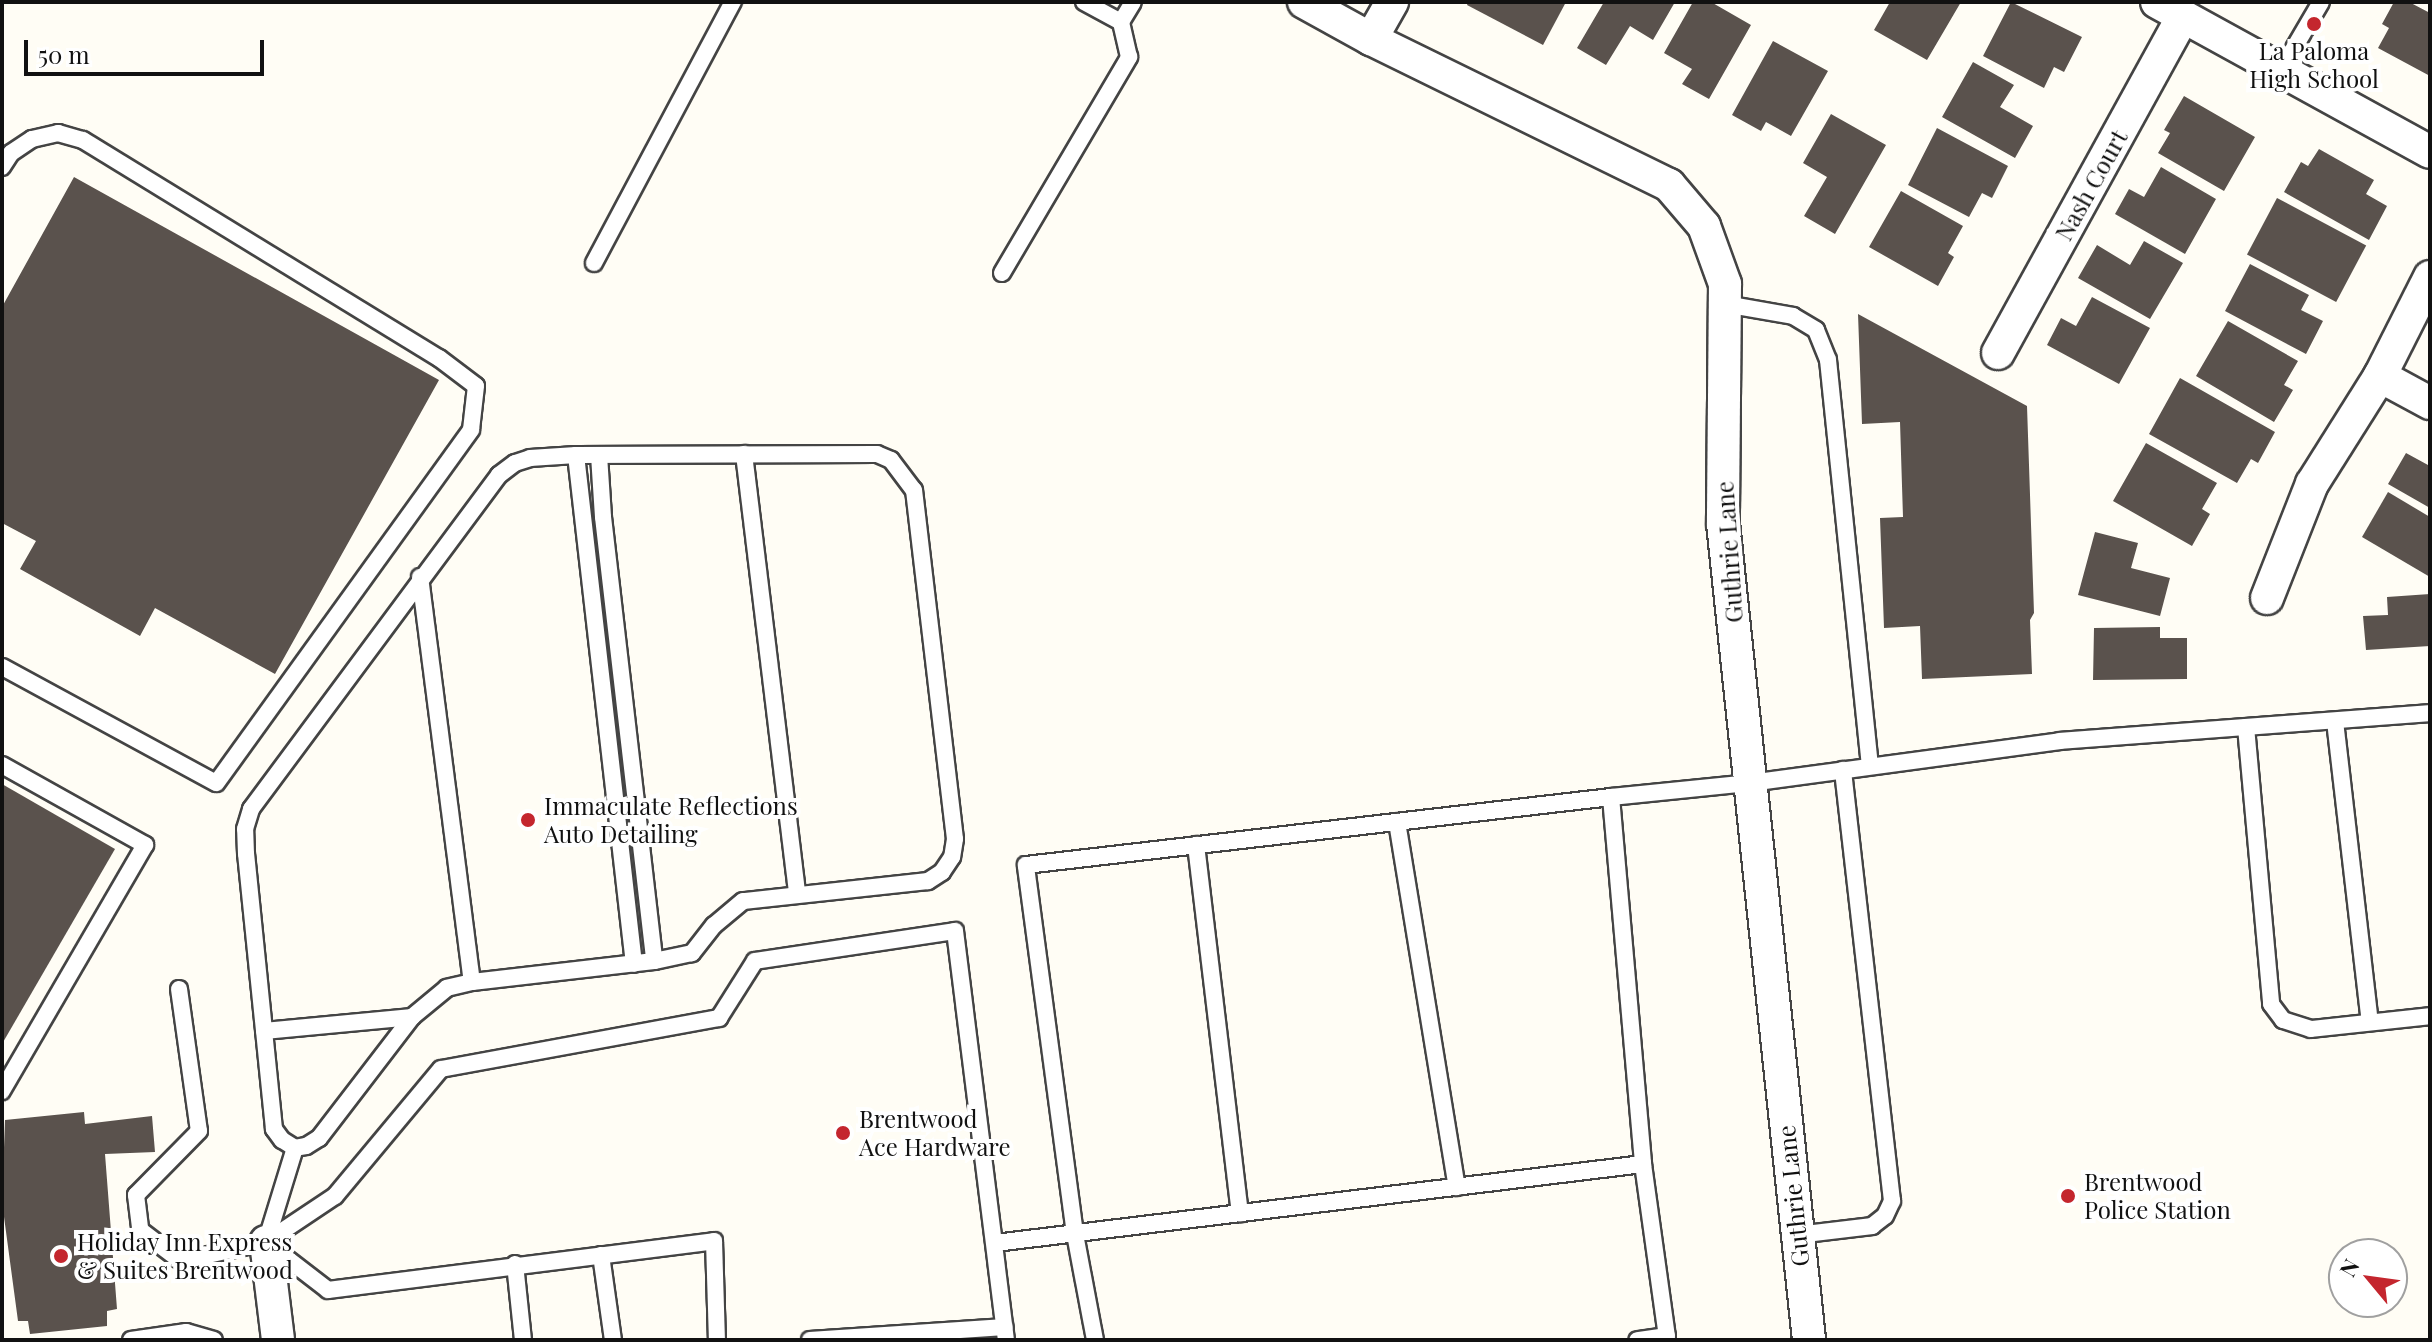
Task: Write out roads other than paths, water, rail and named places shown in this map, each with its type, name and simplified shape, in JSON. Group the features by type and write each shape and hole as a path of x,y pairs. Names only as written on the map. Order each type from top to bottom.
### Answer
{"street":[{"name":"Guthrie Lane","path":"1304,2 1371,39 1669,185 1704,226 1725,284 1723,523 1809,1340"},
{"path":"1371,39 1392,2"},
{"path":"2170,10 2430,152"},
{"name":"Nash Court","path":"1998,353 2170,10"},
{"path":"2267,598 2312,484 2380,376 2430,277"},
{"path":"2380,376 2430,403"},
{"path":"266,1242 278,1340"}],"lane":[{"path":"594,263 733,2"},
{"path":"1084,2 1121,22"},
{"path":"1002,273 1129,57 1121,22 1133,2"},
{"path":"2280,72 2321,2"},
{"path":"2,167 11,153 32,139 58,133 83,140 439,358 476,386 471,430 216,783 2,667"},
{"path":"1725,304 1793,316 1816,330 1828,360 1870,766"},
{"path":"744,454 797,893"},
{"path":"744,454 877,454 897,466 914,490 955,839 952,857 942,872 928,881 743,901 714,925 692,953 634,964 472,982 447,988 412,1017 319,1138 295,1148 282,1140 274,1129 246,854 245,829 251,809 420,577 499,475 515,463 530,458 576,455 744,454"},
{"path":"576,455 634,964"},
{"path":"599,455 603,517 654,961"},
{"path":"420,577 472,982"},
{"path":"1095,1340 1075,1234 1026,865 1750,783 2060,741 2430,713"},
{"path":"2335,721 2370,1022"},
{"path":"2246,727 2271,1004 2283,1020 2311,1029 2430,1016"},
{"path":"2,765 145,845 2,1091"},
{"path":"1797,1235 1872,1226 1885,1216 1892,1201 1843,770"},
{"path":"1611,797 1643,1164 1667,1336 1637,1340"},
{"path":"1397,822 1457,1187"},
{"path":"1196,845 1240,1213"},
{"path":"179,989 199,1131 136,1195 140,1230 181,1261 266,1242 335,1196 441,1069 719,1018 755,961 955,931 1006,1334 810,1340"},
{"path":"264,1031 412,1017"},
{"path":"266,1242 295,1148"},
{"path":"995,1243 1643,1164"},
{"path":"266,1242 328,1290 714,1241 717,1340"},
{"path":"601,1255 613,1340"},
{"path":"515,1264 523,1340"},
{"path":"131,1340 186,1332 214,1340"}],"place":[{"name":"La Paloma High School","path":"2314,24"},
{"name":"Immaculate Reflections Auto Detailing","path":"528,820"},
{"name":"Brentwood Ace Hardware","path":"843,1133"},
{"name":"Brentwood Police Station","path":"2068,1196"},
{"name":"Holiday Inn Express & Suites Brentwood","path":"61,1256"}]}
